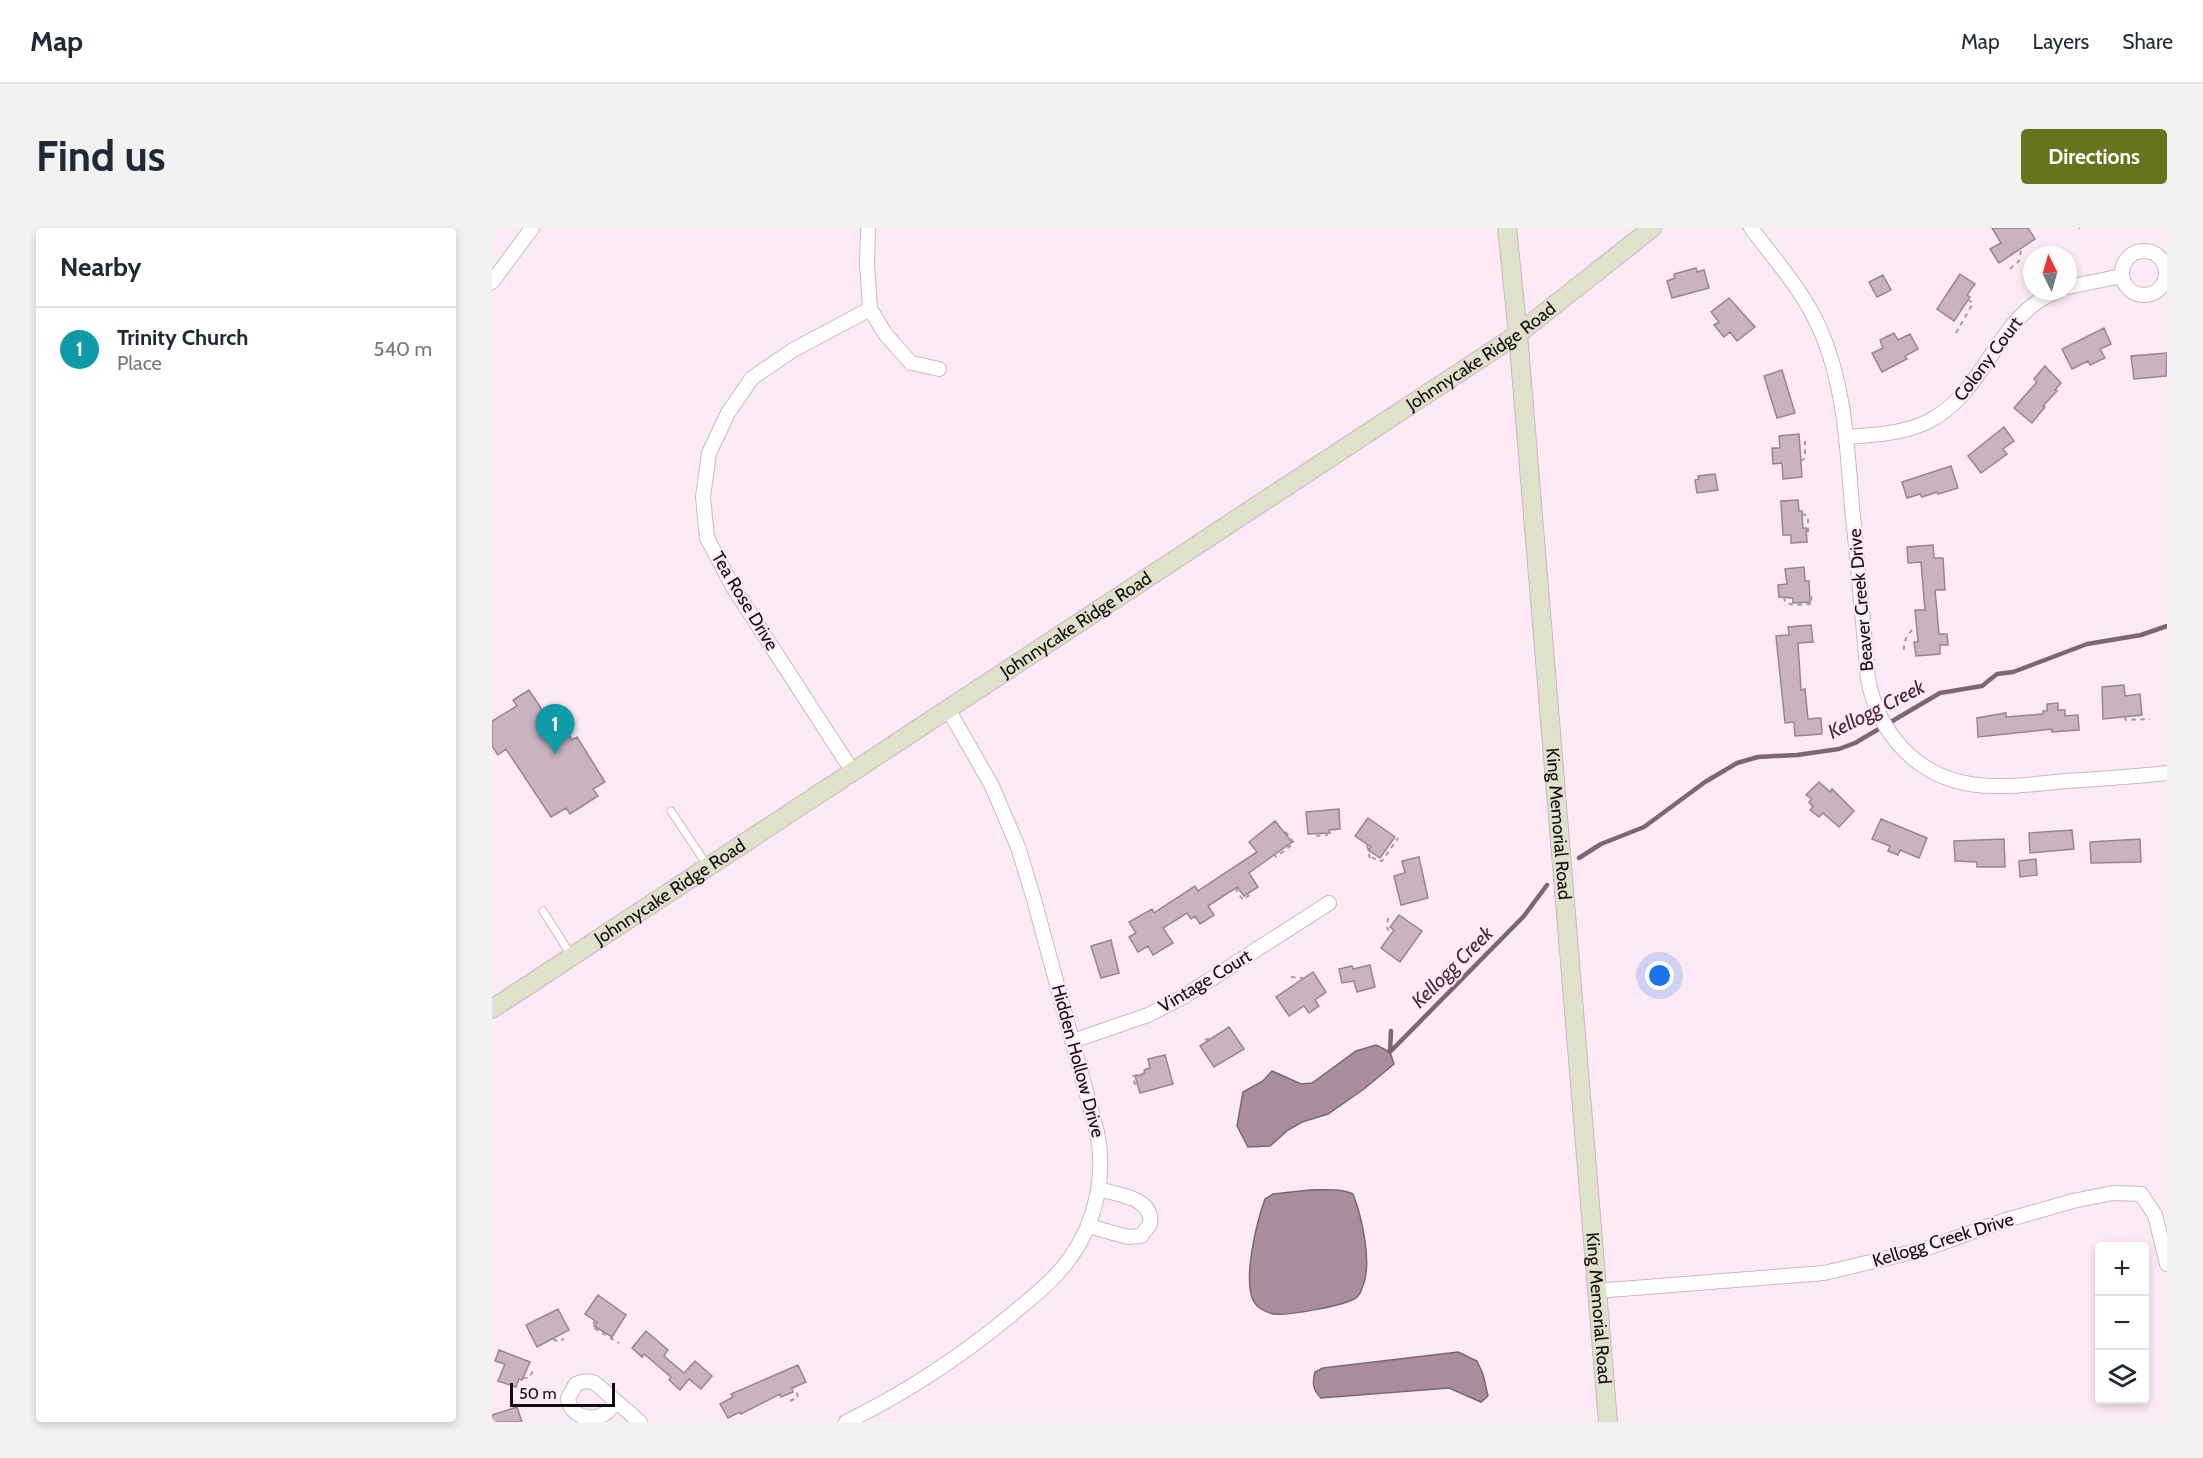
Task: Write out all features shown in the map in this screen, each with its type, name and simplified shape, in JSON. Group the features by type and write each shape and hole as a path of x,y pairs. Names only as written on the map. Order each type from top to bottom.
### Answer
{"main road":[{"name":"King Memorial Road","path":"1507,228 1518,334 1608,1422"},
{"name":"Johnnycake Ridge Road","path":"492,1009 1518,334 1652,228"}],"street":[{"path":"492,282 532,228"},
{"path":"868,228 867,264 870,309 886,335 911,363 939,369"},
{"name":"Beaver Creek Drive","path":"1751,228 1791,279 1819,327 1839,386 1846,437 1868,679 1877,713 1900,748 1924,767 1953,780 1970,784 2021,785 2167,773"},
{"path":"2077,285 2122,276"},
{"name":"Colony Court","path":"1846,437 1905,430 1938,416 1966,392 2019,317 2041,300"},
{"name":"Tea Rose Drive","path":"854,772 733,587 707,538 703,497 709,453 728,413 752,378 793,350 870,309"},
{"name":"Hidden Hollow Drive","path":"846,1422 935,1372 1046,1286 1071,1257 1088,1226 1099,1189 1100,1145 1018,847 992,786 948,709"},
{"name":"Vintage Court","path":"1073,1041 1148,1015 1183,997 1329,903"},
{"path":"1088,1226 1132,1238 1141,1236 1150,1224 1148,1210 1140,1201 1099,1189"},
{"name":"Kellogg Creek Drive","path":"1596,1291 1824,1273 1925,1249 2003,1221 2073,1201 2113,1193 2141,1194 2154,1215 2167,1264"},
{"path":"616,1401 640,1422"}],"lane":[{"path":"671,811 709,867"},
{"path":"543,911 572,957"}],"path":[{"path":"2010,268 2019,261 2021,250"},
{"path":"1956,333 1973,303 1968,300"},
{"path":"1801,461 1805,458 1805,441"},
{"path":"1802,514 1808,516 1808,535"},
{"path":"1784,597 1785,602 1793,605 1812,604 1811,596"},
{"path":"1904,650 1905,640 1911,630 1917,628"},
{"path":"2124,717 2126,720 2150,719"},
{"path":"1274,854 1276,857 1294,843 1285,831"},
{"path":"1316,836 1327,835 1326,833"},
{"path":"1367,845 1371,858 1382,861 1398,838"},
{"path":"1235,888 1243,900 1252,894"},
{"path":"1388,918 1387,928 1391,933"},
{"path":"1291,977 1303,978"},
{"path":"1205,1040 1215,1036"},
{"path":"1135,1085 1133,1076 1145,1072"},
{"path":"595,1320 594,1328 619,1343"},
{"path":"553,1339 555,1341 564,1339"},
{"path":"524,1378 530,1378 534,1369"},
{"path":"790,1401 798,1397 795,1387"}],"shaded area":[{"path":"1376,1045 1390,1052 1394,1064 1364,1089 1328,1114 1302,1122 1288,1130 1270,1146 1248,1147 1237,1126 1243,1092 1263,1081 1272,1071 1301,1084 1312,1083 1356,1051"},
{"path":"1337,1190 1353,1194 1365,1241 1366,1267 1362,1290 1355,1298 1338,1305 1273,1314 1260,1308 1254,1302 1251,1292 1252,1250 1262,1209 1265,1199 1273,1194"},
{"path":"1458,1352 1477,1361 1483,1374 1488,1396 1481,1402 1449,1388 1321,1398 1314,1386 1315,1372 1323,1368"}],"building":[{"path":"1992,228 2028,228 2035,239 1999,263 1990,249 2001,243"},
{"path":"1696,268 1697,272 1704,270 1709,288 1672,298 1667,281 1675,278 1674,274"},
{"path":"1960,274 1975,284 1967,295 1970,297 1954,321 1937,309"},
{"path":"1883,275 1891,290 1877,297 1869,282"},
{"path":"1729,298 1755,327 1737,341 1730,332 1724,337 1714,325 1719,322 1711,312"},
{"path":"2104,328 2111,344 2100,349 2105,358 2090,365 2088,361 2072,369 2062,349"},
{"path":"1894,333 1898,340 1910,334 1918,349 1905,356 1907,359 1882,372 1872,353 1883,348 1880,340"},
{"path":"2167,353 2166,376 2134,379 2131,356"},
{"path":"2045,366 2061,383 2032,423 2014,408 2037,382 2034,379"},
{"path":"1782,370 1795,413 1777,418 1764,376"},
{"path":"2004,427 2014,441 2003,449 2007,454 1981,473 1968,456"},
{"path":"1799,434 1802,477 1783,479 1782,463 1773,464 1772,448 1780,448 1779,436"},
{"path":"1951,466 1958,488 1938,494 1937,492 1922,497 1920,494 1907,498 1902,482"},
{"path":"1715,474 1718,490 1697,493 1695,480 1699,479 1698,476"},
{"path":"1798,500 1799,511 1802,511 1803,528 1806,528 1807,542 1791,543 1791,535 1783,535 1781,501"},
{"path":"1933,545 1934,558 1943,558 1945,590 1935,590 1939,634 1947,634 1948,645 1940,645 1940,654 1916,656 1914,642 1918,642 1915,610 1925,610 1921,562 1908,563 1907,547"},
{"path":"1804,567 1805,581 1809,581 1810,602 1793,603 1793,598 1779,597 1778,585 1787,584 1785,569"},
{"path":"1811,625 1813,642 1798,643 1801,690 1805,689 1808,719 1821,718 1822,734 1795,736 1794,722 1785,723 1776,636 1789,635 1788,627"},
{"path":"2124,685 2125,696 2140,694 2142,715 2103,719 2102,687"},
{"path":"529,690 558,734 566,729 572,740 577,737 605,782 593,789 598,796 570,814 566,808 551,817 506,749 498,755 492,746 492,721 517,706 513,700"},
{"path":"2058,703 2058,710 2065,710 2065,716 2078,715 2079,730 2052,732 2052,729 1978,737 1977,718 2006,713 2006,717 2043,714 2043,711 2047,711 2047,704"},
{"path":"1819,782 1830,792 1832,789 1854,811 1839,827 1823,813 1819,817 1810,810 1813,807 1809,802 1812,799 1806,795"},
{"path":"1339,809 1340,829 1329,830 1330,833 1308,834 1306,812"},
{"path":"1368,818 1395,837 1380,858 1368,850 1371,847 1355,836"},
{"path":"1881,819 1927,838 1919,858 1900,850 1898,855 1888,851 1890,846 1872,839"},
{"path":"1275,821 1292,842 1249,873 1258,887 1244,896 1237,887 1208,906 1214,915 1200,924 1195,916 1191,919 1187,913 1163,928 1173,943 1153,955 1148,946 1138,952 1129,937 1136,933 1129,922 1152,909 1154,913 1195,886 1198,891 1257,852 1249,842"},
{"path":"2072,830 2074,849 2030,853 2029,833"},
{"path":"2004,839 2005,867 1977,867 1977,862 1955,861 1954,841"},
{"path":"2140,839 2141,862 2091,863 2090,842"},
{"path":"1419,857 1428,898 1401,905 1394,876 1405,873 1402,861"},
{"path":"2036,859 2037,875 2020,877 2019,861"},
{"path":"1399,915 1422,931 1400,962 1381,948 1394,930 1390,927"},
{"path":"1111,940 1119,973 1101,978 1091,946"},
{"path":"1370,965 1375,987 1357,992 1354,981 1342,983 1339,969"},
{"path":"1313,972 1326,992 1315,1000 1319,1006 1309,1013 1304,1006 1289,1016 1276,997"},
{"path":"1229,1027 1244,1049 1214,1067 1200,1046"},
{"path":"1165,1055 1173,1084 1140,1093 1135,1076 1145,1074 1144,1070 1150,1068 1148,1059"},
{"path":"598,1295 626,1315 612,1337 594,1326 597,1322 585,1314"},
{"path":"558,1309 569,1330 537,1347 526,1325"},
{"path":"646,1331 668,1350 664,1356 684,1373 695,1361 712,1376 701,1389 689,1379 680,1390 669,1380 671,1377 644,1354 642,1357 632,1348"},
{"path":"499,1350 530,1362 522,1380 519,1379 516,1387 498,1381 505,1364 495,1361"},
{"path":"798,1365 806,1382 792,1388 793,1392 781,1397 780,1394 741,1414 740,1412 728,1418 720,1404 733,1397 731,1394"},
{"path":"517,1407 522,1422 492,1422 492,1415"}],"waterway":[{"name":"Kellogg Creek","path":"1579,858 1601,844 1644,827 1705,782 1737,763 1758,757 1797,755 1839,749 1855,743 1940,693 1982,686 1997,674 2013,672 2087,644 2141,635 2167,626"},
{"name":"Kellogg Creek","path":"1391,1031 1390,1052 1524,916 1547,885"}],"place":[{"name":"Trinity Church","path":"555,754"}]}
